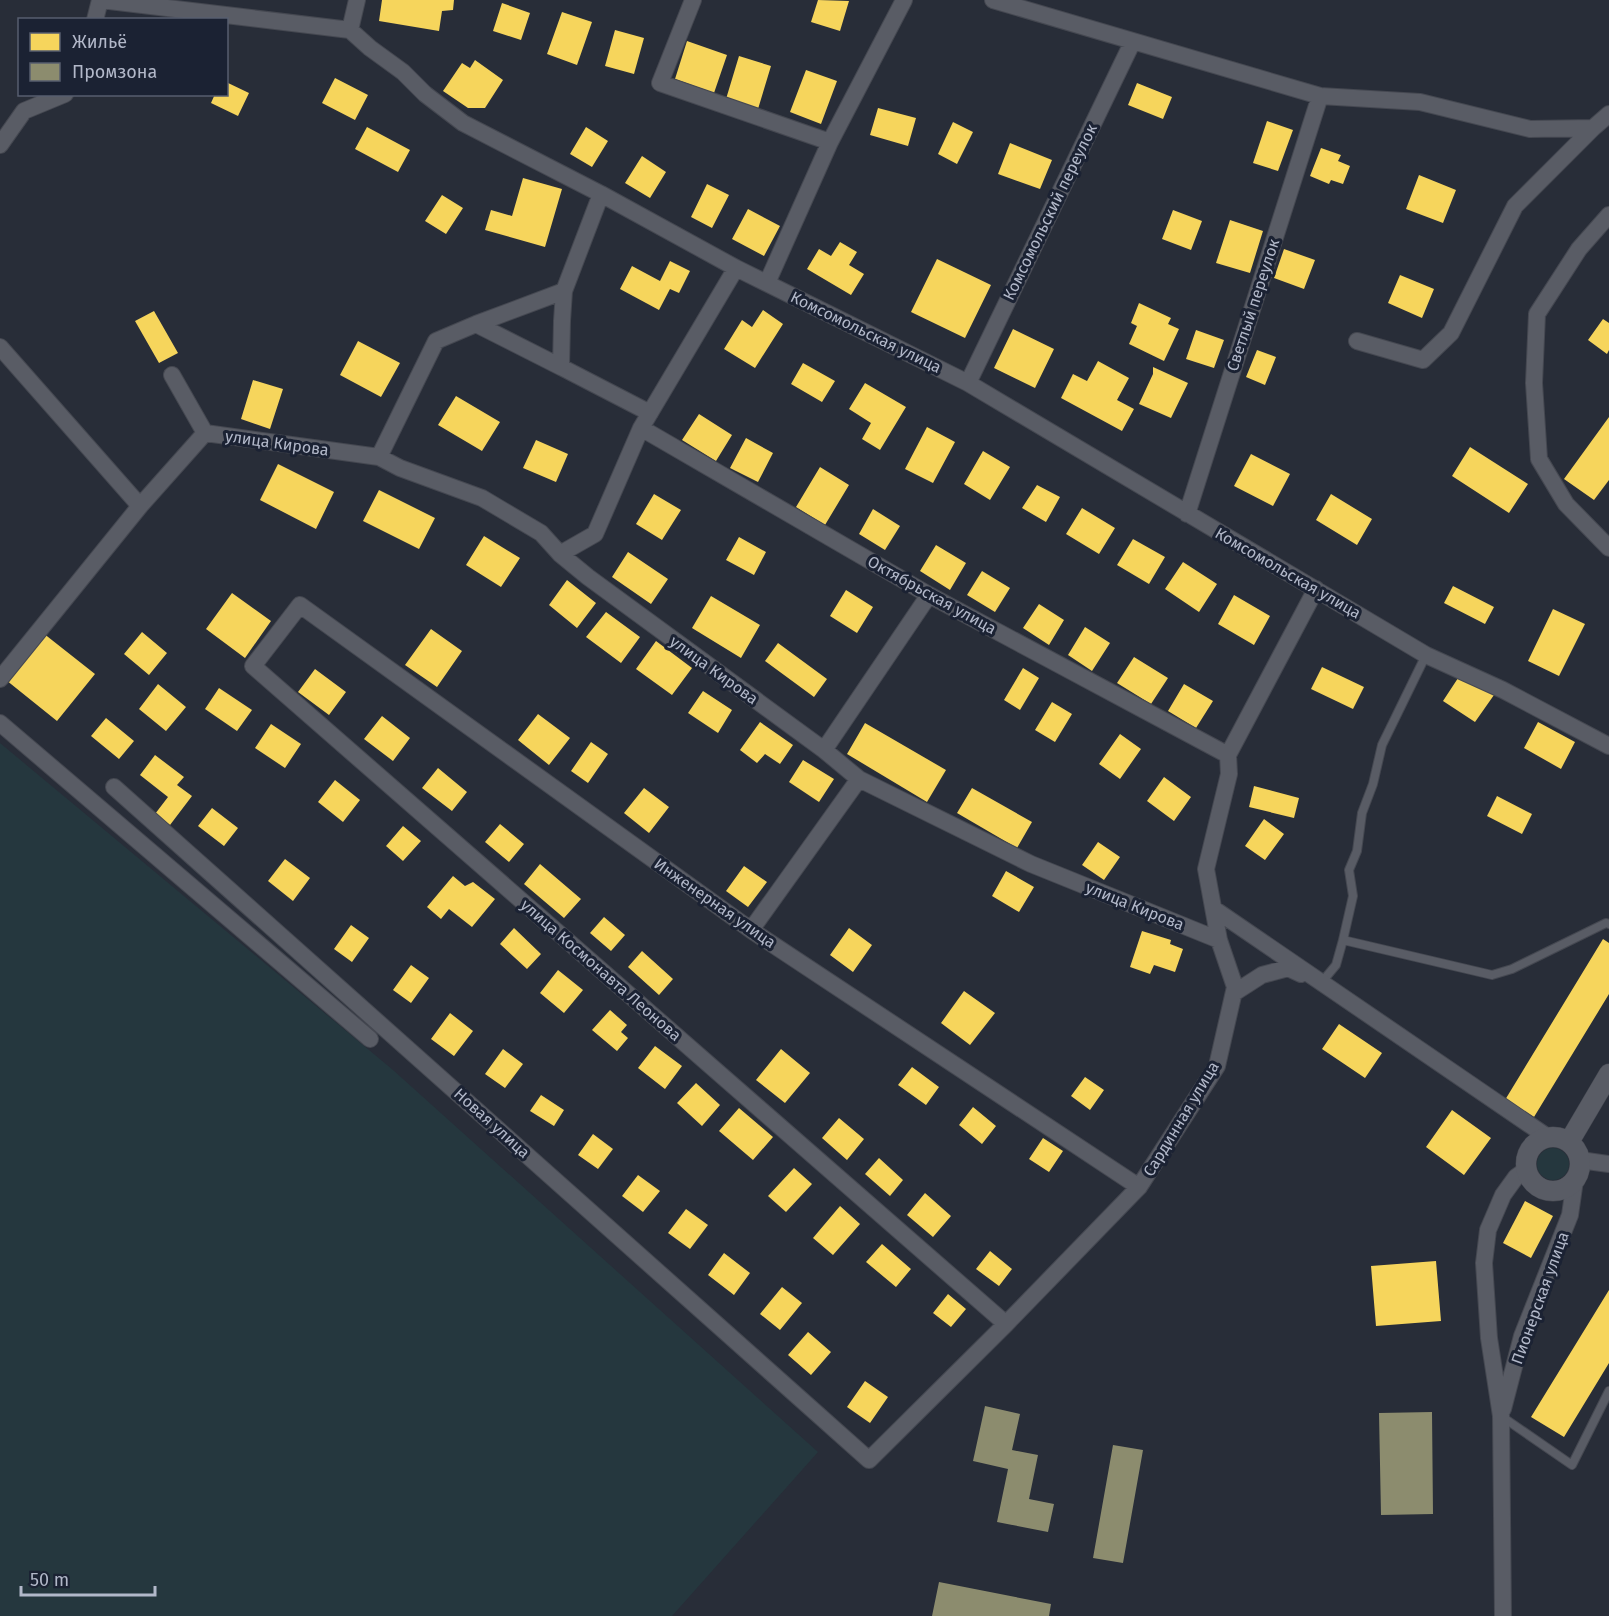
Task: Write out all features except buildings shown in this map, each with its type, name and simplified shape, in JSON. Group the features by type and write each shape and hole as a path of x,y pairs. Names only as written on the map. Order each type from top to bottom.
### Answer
{"street":[{"path":"96,18 101,0 182,4 350,30 357,0"},
{"path":"693,0 660,83 830,142"},
{"path":"767,283 830,142 904,0"},
{"path":"993,0 1320,96 1420,102 1530,129 1593,128"},
{"name":"Комсомольская улица","path":"350,30 463,123 601,194 736,268 968,383 1426,655 1503,690 1609,746"},
{"name":"Комсомольский переулок","path":"968,383 1133,41"},
{"path":"0,145 24,111 59,96"},
{"name":"Светлый переулок","path":"1187,514 1320,96"},
{"path":"1357,341 1423,360 1451,333 1515,206 1609,114"},
{"path":"561,367 564,291 601,194"},
{"path":"1609,214 1579,249 1537,314 1534,383 1539,459 1566,504 1609,548"},
{"path":"560,554 595,534 641,428 736,268"},
{"path":"379,458 436,341 564,291"},
{"path":"476,324 650,413"},
{"path":"0,347 140,506"},
{"path":"0,679 140,506 205,433 172,375"},
{"name":"Октябрьская улица","path":"641,428 929,595 1228,755"},
{"name":"улица Кирова","path":"205,433 379,458 482,498 542,532 560,554 588,577 824,750 859,779 1031,864 1220,940"},
{"name":"Сардинная улица","path":"869,1460 1139,1187 1217,1066 1235,987 1220,940 1206,869 1229,774 1228,755 1317,589"},
{"path":"824,750 929,595"},
{"name":"Инженерная улица","path":"300,605 751,930 1139,1187"},
{"name":"улица Космонавта Леонова","path":"300,605 253,666 1006,1324"},
{"path":"0,723 370,1039"},
{"path":"751,930 859,779"},
{"name":"Новая улица","path":"114,787 869,1460"},
{"path":"1214,909 1549,1138 1559,1138 1569,1142 1576,1150 1580,1160 1609,1164"},
{"path":"1234,993 1262,975 1288,969 1320,983"},
{"path":"1569,1142 1609,1074"},
{"name":"Пионерская улица","path":"1503,1616 1501,1416 1488,1317 1484,1263 1488,1230 1503,1195 1516,1177 1527,1169 1527,1158 1532,1149 1539,1142 1549,1138"},
{"name":"Пионерская улица","path":"1501,1416 1522,1336 1570,1215 1580,1160"},
{"path":"1527,1169 1531,1179 1547,1191 1558,1191 1568,1187 1575,1180"}],"lane":[{"path":"1320,983 1336,965 1343,940 1353,896 1349,870 1357,851 1362,813 1373,784 1382,745 1426,655"},
{"path":"1343,940 1492,975 1512,969 1606,923 1609,924"},
{"path":"1501,1416 1572,1465 1609,1390"}],"shaded area":[{"path":"0,743 393,1070 818,1452 672,1616 0,1616"},
{"path":"1553,1148 1565,1152 1569,1164 1565,1176 1553,1180 1541,1176 1537,1164 1541,1152"}]}
